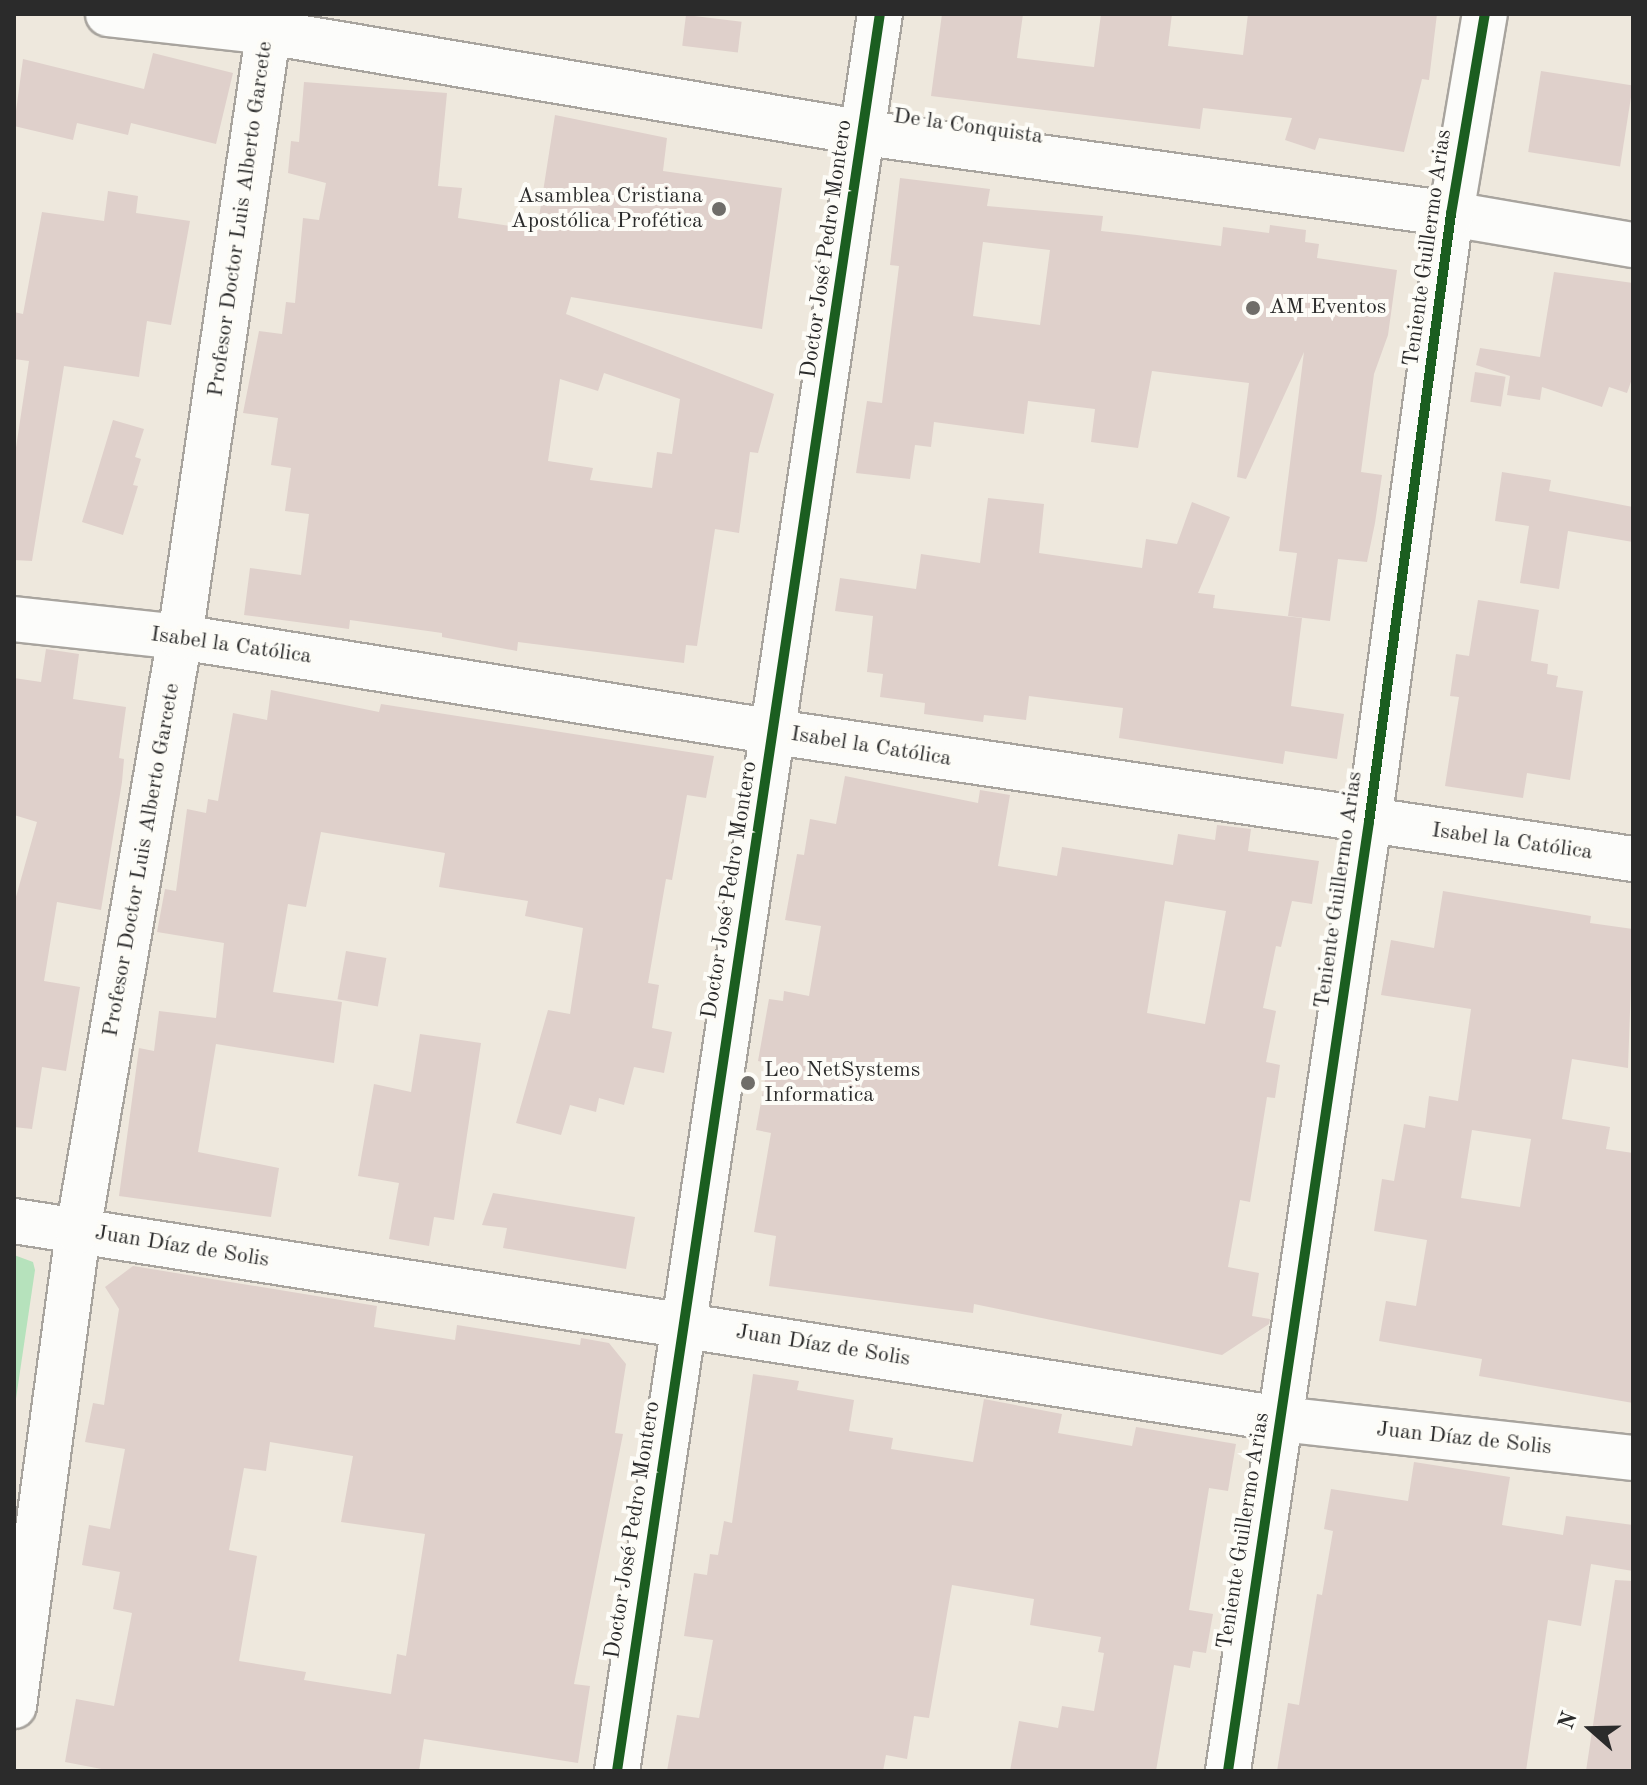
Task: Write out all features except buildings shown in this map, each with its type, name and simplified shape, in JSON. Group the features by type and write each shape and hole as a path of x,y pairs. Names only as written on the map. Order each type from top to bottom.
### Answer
{"street":[{"name":"De la Conquista","path":"108,14 269,23 865,133 1451,214 1633,245"},
{"name":"Doctor José Pedro Montero","path":"617,1771 865,133 880,14"},
{"name":"Teniente Guillermo Arias","path":"1228,1771 1369,822 1451,214 1485,14"},
{"name":"Profesor Doctor Luis Alberto Garcete","path":"14,1706 78,1231 180,637 269,23"},
{"name":"Isabel la Católica","path":"14,619 180,637 775,732 1633,859"},
{"name":"Juan Díaz de Solis","path":"14,1221 1281,1419 1633,1458"}],"green space":[{"path":"14,1255 33,1262 35,1270 14,1412"}],"cycle path":[{"path":"617,1771 880,14"},
{"path":"1228,1771 1369,822 1451,214 1485,14"}],"place":[{"name":"Asamblea Cristiana Apostólica Profética","path":"719,209"},
{"name":"AM Eventos","path":"1253,308"},
{"name":"Leo NetSystems Informatica","path":"748,1083"}]}
